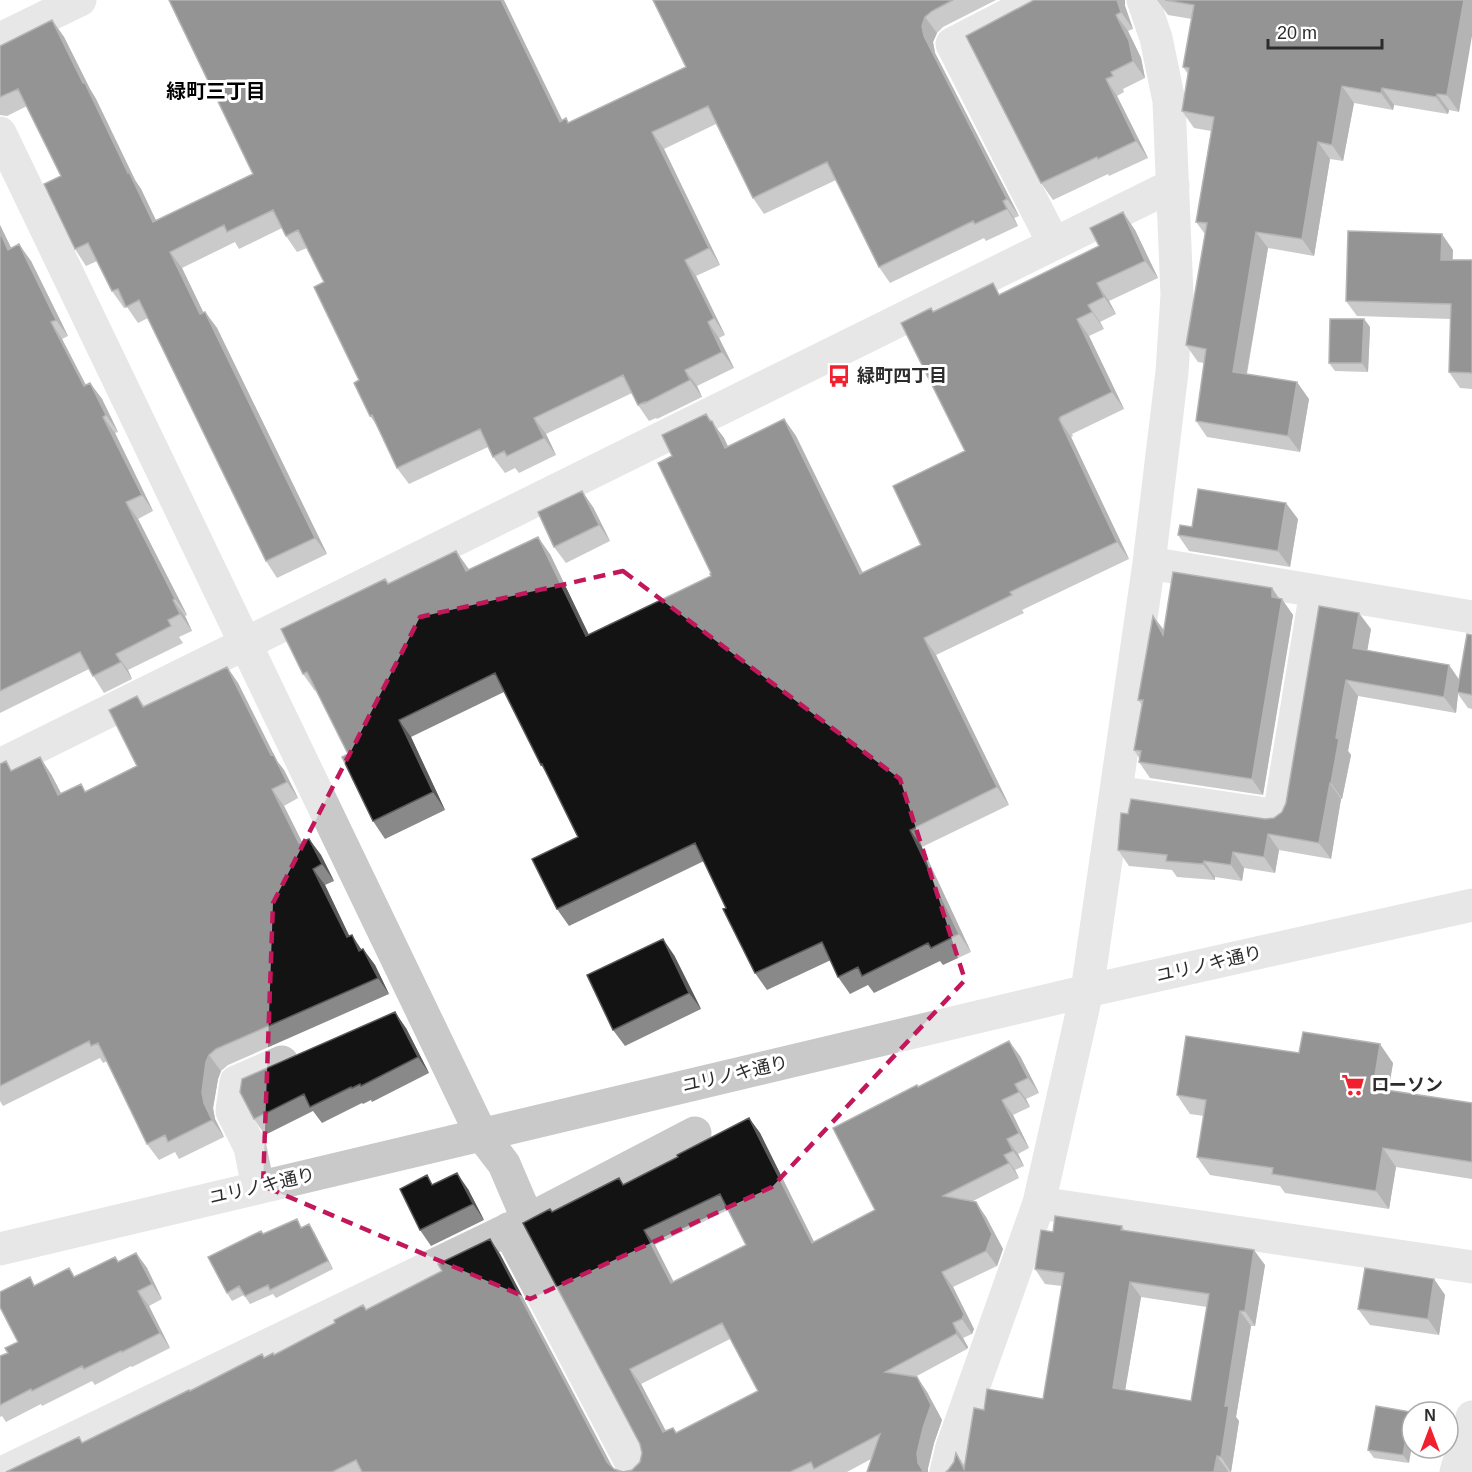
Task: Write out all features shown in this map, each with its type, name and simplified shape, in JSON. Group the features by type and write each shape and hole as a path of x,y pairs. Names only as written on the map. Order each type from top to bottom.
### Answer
{"street":[{"path":"0,39 80,0"},
{"path":"1036,0 952,44 1054,244"},
{"path":"946,1472 952,1447 1039,1203 1087,991 1149,564 1172,372 1177,295 1170,101 1156,38 1143,0"},
{"path":"0,133 481,1134 504,1164 518,1225 634,1468"},
{"path":"0,765 1173,185"},
{"path":"1149,564 1472,617"},
{"path":"1116,792 1279,816 1316,591"},
{"name":"ユリノキ通り","path":"0,1249 1087,991 1472,905"},
{"path":"386,1016 418,1002"},
{"path":"258,1187 250,1147 232,1111 236,1082 311,1049"},
{"path":"4,1472 518,1225 696,1133"},
{"path":"1039,1203 1472,1267"},
{"path":"1456,1472 1472,1417"}],"highlighted area":[{"path":"623,571 900,779 965,980 772,1187 530,1299 263,1186 273,903 420,617"}],"building":[{"path":"169,0 501,0 560,122 566,118 568,123 686,67 653,0 953,0 925,17 922,26 924,36 1007,199 1003,201 1007,209 975,224 973,221 879,267 827,162 753,198 708,106 652,132 709,248 685,260 714,318 708,322 722,352 685,370 690,380 645,403 638,405 623,375 534,418 544,438 507,456 504,451 493,457 480,429 397,468 354,383 359,380 314,287 324,282 298,230 286,236 273,210 227,232 224,225 170,252 200,314 205,312 315,538 266,561 139,300 126,307 118,289 112,291 88,243 75,249 44,184 61,176 18,89 0,97 0,46 52,20 153,222 253,174"},
{"path":"1034,0 1117,0 1121,12 1116,15 1129,41 1133,61 1111,72 1113,76 1106,79 1136,141 1041,183 966,36"},
{"path":"1165,0 1464,0 1447,95 1437,94 1436,97 1382,88 1381,93 1342,86 1332,145 1318,142 1302,239 1256,232 1233,372 1297,382 1288,436 1196,421 1206,349 1186,345 1207,223 1196,222 1214,117 1182,111 1189,68 1183,67 1194,5"},
{"path":"1123,212 1145,261 1097,283 1104,297 1088,305 1092,312 1077,319 1112,392 1059,419 1117,542 1010,592 1012,595 924,638 997,787 910,830 959,934 931,948 928,943 862,976 858,967 838,977 822,942 755,973 723,909 726,908 695,843 557,909 532,859 578,837 495,673 399,720 433,792 373,821 342,757 348,754 307,672 303,674 281,629 385,579 388,584 456,551 466,571 538,537 586,636 711,576 658,463 672,456 662,435 706,414 712,421 725,448 784,419 860,574 921,545 893,486 965,451 901,323 931,308 933,312 993,283 999,295 1099,246 1090,228"},
{"path":"1348,231 1442,234 1441,260 1472,260 1472,373 1449,372 1451,304 1346,301"},
{"path":"0,232 8,250 19,244 56,320 51,322 84,386 90,383 106,415 103,417 142,495 126,502 175,599 173,600 180,614 168,620 171,626 116,654 121,662 93,676 80,652 0,691"},
{"path":"1330,319 1364,319 1362,363 1329,363"},
{"path":"1198,489 1286,503 1278,551 1178,535 1180,525 1192,527"},
{"path":"582,491 599,525 554,547 538,512"},
{"path":"1173,572 1272,588 1272,597 1282,599 1252,779 1139,762 1141,751 1134,750 1143,700 1138,700 1153,616 1163,635"},
{"path":"1319,606 1359,613 1353,648 1449,665 1444,697 1346,680 1336,738 1339,739 1319,843 1268,834 1264,857 1233,852 1231,865 1204,861 1203,864 1166,861 1167,855 1118,850 1121,813 1128,814 1131,799 1265,819 1274,818 1282,812 1286,803"},
{"path":"1467,634 1472,635 1472,695 1457,692"},
{"path":"227,667 287,782 272,789 299,843 309,839 322,864 313,869 347,937 352,935 359,951 363,949 378,978 216,1049 209,1055 206,1062 202,1092 204,1103 212,1120 168,1142 165,1135 147,1144 98,1043 91,1046 89,1041 0,1086 0,764 6,761 11,771 40,757 58,795 81,784 85,792 137,766 109,710 137,696 143,707"},
{"path":"663,939 689,993 613,1030 587,975"},
{"path":"395,1012 418,1057 361,1086 360,1084 351,1087 310,1107 304,1094 254,1119 240,1092 242,1079"},
{"path":"1303,1032 1380,1044 1373,1088 1472,1103 1472,1162 1383,1148 1376,1191 1272,1174 1273,1168 1197,1157 1206,1100 1177,1095 1186,1036 1299,1053"},
{"path":"1009,1041 1028,1078 1015,1084 1019,1092 1002,1100 1019,1133 1007,1139 1013,1151 1004,1155 1009,1163 943,1196 976,1202 992,1234 986,1251 942,1272 964,1314 962,1319 953,1323 956,1334 885,1372 917,1377 931,1405 917,1453 918,1463 925,1472 867,1472 880,1434 814,1469 811,1462 790,1472 623,1472 632,1470 640,1462 642,1453 640,1444 523,1223 550,1209 552,1212 619,1178 623,1185 749,1118 812,1243 875,1210 833,1128","holes":["720,1194 746,1245 671,1283 644,1230","722,1323 758,1391 676,1433 673,1428 663,1432 630,1369"]},
{"path":"457,1173 473,1204 420,1230 400,1189 427,1175 432,1185"},
{"path":"1055,1216 1122,1226 1121,1230 1254,1250 1245,1311 1240,1311 1225,1406 1229,1406 1221,1457 1217,1456 1214,1472 946,1472 954,1462 956,1453 964,1469 974,1408 984,1410 987,1389 1043,1399 1064,1273 1035,1269 1041,1230 1053,1232","holes":["1130,1282 1209,1294 1191,1401 1113,1388"]},
{"path":"297,1219 301,1228 309,1224 328,1261 270,1290 268,1285 245,1296 239,1286 227,1293 208,1257 261,1231 263,1234"},
{"path":"490,1239 607,1462 614,1469 623,1472 362,1472 356,1460 332,1472 6,1472 79,1437 82,1443 262,1354 264,1358 273,1353 274,1355 335,1323 334,1320 363,1305 366,1310 442,1271 438,1264"},
{"path":"136,1253 152,1284 138,1291 160,1333 84,1369 82,1366 0,1405 0,1356 8,1353 5,1348 18,1342 0,1307 0,1292 30,1277 34,1286 69,1268 74,1277 115,1257 118,1262"},
{"path":"1365,1268 1434,1279 1428,1319 1358,1309"},
{"path":"1376,1406 1400,1410 1400,1455 1368,1450"}],"place":[{"name":"緑町四丁目","path":"839,376"},
{"name":"ローソン","path":"1353,1085"}],"district":[{"name":"緑町三丁目","path":"216,91"}]}
